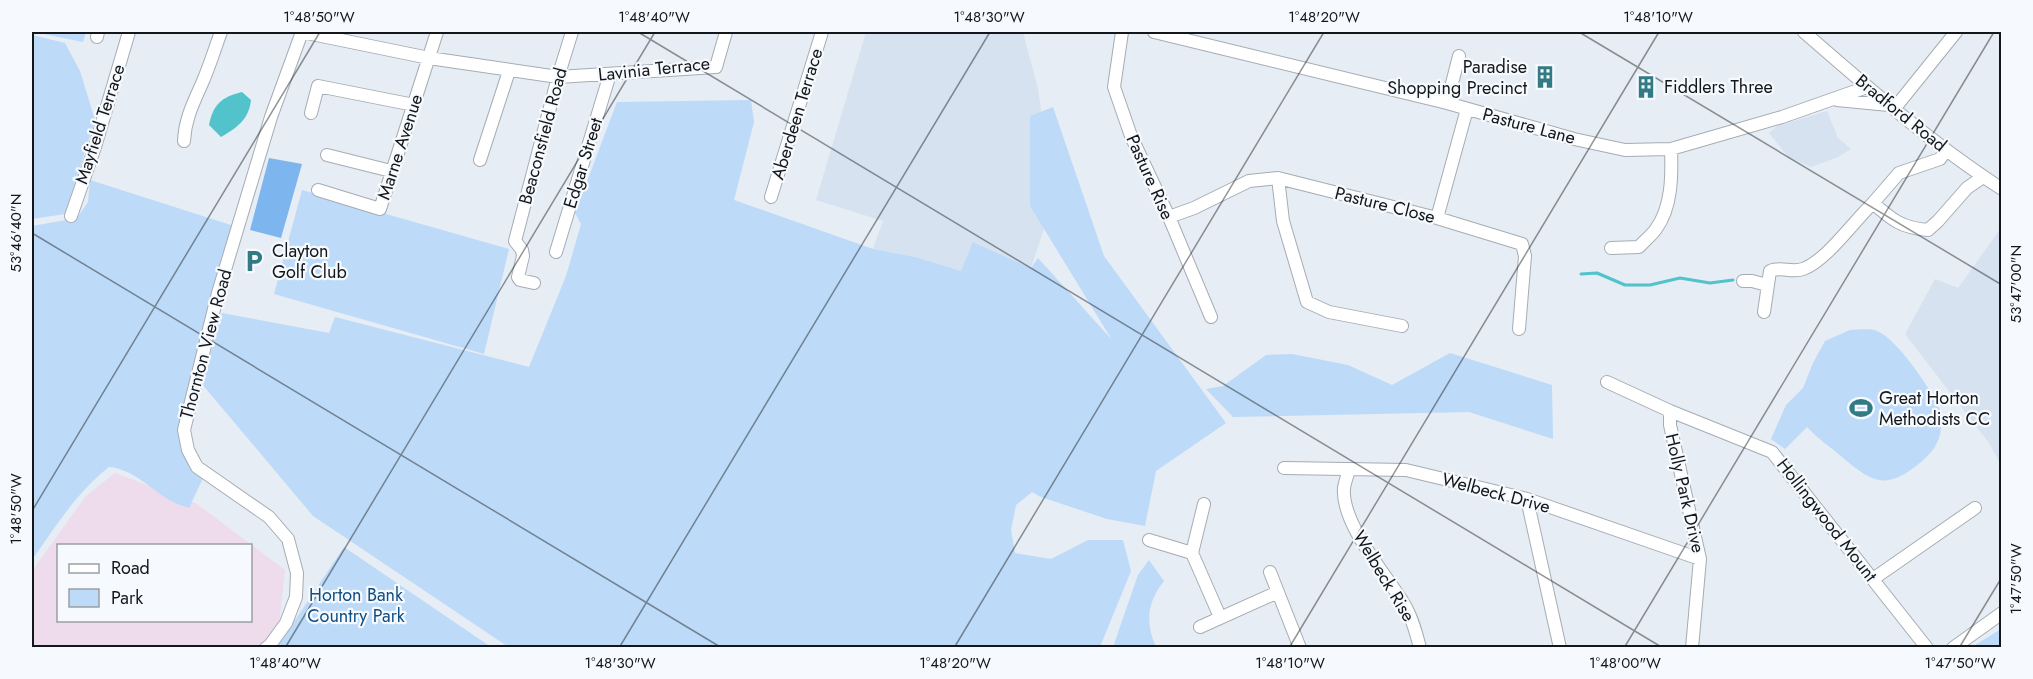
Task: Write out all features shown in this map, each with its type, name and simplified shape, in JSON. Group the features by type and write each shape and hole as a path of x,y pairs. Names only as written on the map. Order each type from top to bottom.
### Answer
{"street":[{"name":"Mayfield Terrace","path":"72,216 129,32"},
{"path":"184,141 184,127 189,111 203,82 221,32"},
{"name":"Lavinia Terrace","path":"302,32 429,58 558,77 716,67 726,32"},
{"name":"Thornton View Road","path":"266,648 286,623 296,597 297,573 288,539 270,518 197,467 188,450 184,430 218,293 271,117 302,32"},
{"name":"Marne Avenue","path":"318,190 380,209 436,32"},
{"name":"Beaconsfield Road","path":"534,283 520,280 518,277 523,256 522,250 515,241 572,32"},
{"name":"Aberdeen Terrace","path":"771,197 822,32"},
{"name":"Pasture Rise","path":"1122,32 1113,87 1131,136 1169,217 1211,317"},
{"name":"Pasture Lane","path":"1154,32 1447,103 1574,139 1625,150 1671,149 1782,117 1867,87"},
{"name":"Bradford Road","path":"1804,32 1892,107 1946,150 2001,189"},
{"path":"1892,107 1956,32"},
{"path":"1447,103 1459,56"},
{"path":"480,160 508,71"},
{"name":"Edgar Street","path":"556,252 610,74"},
{"path":"311,113 318,86 414,105"},
{"name":"Pasture Lane","path":"1833,99 1892,107"},
{"path":"1437,218 1467,109"},
{"path":"1611,248 1639,247 1657,228 1668,200 1671,149"},
{"path":"1764,312 1770,271 1802,269 1818,259 1899,173 1940,159 1946,150"},
{"path":"327,155 391,171"},
{"path":"1873,203 1900,224 1929,230 1967,188 1983,177"},
{"path":"1278,178 1284,221 1307,302 1329,312 1402,326"},
{"name":"Pasture Close","path":"1169,217 1248,181 1278,178 1437,218 1522,244 1525,256 1519,329"},
{"path":"1743,281 1767,285"},
{"name":"Hollingwood Mount","path":"1607,382 1670,411 1772,452 1927,648"},
{"name":"Holly Park Drive","path":"1670,411 1670,425 1700,559 1692,648"},
{"name":"Welbeck Drive","path":"1284,468 1406,470 1527,499 1700,559"},
{"name":"Welbeck Rise","path":"1349,470 1344,489 1353,524 1365,547 1404,605 1414,624 1420,648"},
{"path":"1527,499 1560,648"},
{"path":"1204,504 1192,553 1220,617"},
{"path":"1873,579 1975,508"},
{"path":"1149,540 1192,553"},
{"path":"1270,572 1300,648"},
{"path":"1200,627 1278,592"},
{"path":"1953,648 2001,613"}],"shaded area":[{"path":"866,32 1023,32 1038,89 1054,199 1031,268 974,242 961,271 915,257 873,249 883,221 816,200"},
{"path":"242,92 251,100 248,113 237,126 221,137 209,125 213,112 224,99"},
{"path":"1827,111 1838,138 1851,149 1838,157 1811,167 1789,158 1769,133 1777,126"},
{"path":"269,158 302,164 281,238 250,230"},
{"path":"2001,228 2001,465 1989,443 1905,334 1935,279 1958,288"},
{"path":"115,473 197,504 250,544 57,544 57,622 252,622 252,545 285,570 279,625 259,647 32,648 32,571 86,496"}],"green space":[{"path":"34,32 86,32 83,42"},
{"path":"32,35 65,43 80,71 95,120 65,214 32,219"},
{"name":"Clayton Golf Club","path":"751,100 754,122 734,200 873,249 915,257 961,271 973,242 1031,268 1038,258 1112,340 1030,206 1030,116 1053,107 1104,256 1226,423 1156,471 1145,526 1107,519 1032,492 1016,505 1011,530 1015,553 1051,559 1088,540 1123,540 1131,571 1100,647 510,648 313,516 202,384 222,313 329,333 335,317 529,367 566,276 581,224 575,213 617,102"},
{"path":"90,180 234,226 191,378 184,415 190,457 203,478 189,508 171,501 126,472 109,467 77,499 32,560 32,226 77,218 88,202"},
{"path":"302,190 509,249 484,354 274,294"},
{"name":"Great Horton Methodists CC","path":"1850,330 1877,331 1894,344 1922,378 1941,412 1940,433 1932,451 1909,471 1889,480 1871,478 1862,473 1807,427 1785,449 1771,439 1786,405 1803,388 1825,341"},
{"path":"1450,353 1552,385 1553,439 1469,412 1233,417 1206,389 1223,386 1266,355 1292,354 1348,365 1392,385"},
{"name":"Horton Bank Country Park","path":"344,547 491,647 277,647"},
{"path":"1149,560 1164,581 1151,605 1149,621 1156,647 1113,647 1138,575"},
{"path":"2001,629 2001,647 1972,647"}],"waterway":[{"path":"1581,274 1597,273 1625,285 1650,285 1680,278 1710,283 1733,280"}],"place":[{"name":"Paradise Shopping Precinct","path":"1545,77"},
{"name":"Fiddlers Three","path":"1646,87"},
{"name":"Clayton Golf Club","path":"254,261"},
{"name":"Great Horton Methodists CC","path":"1861,408"}]}
